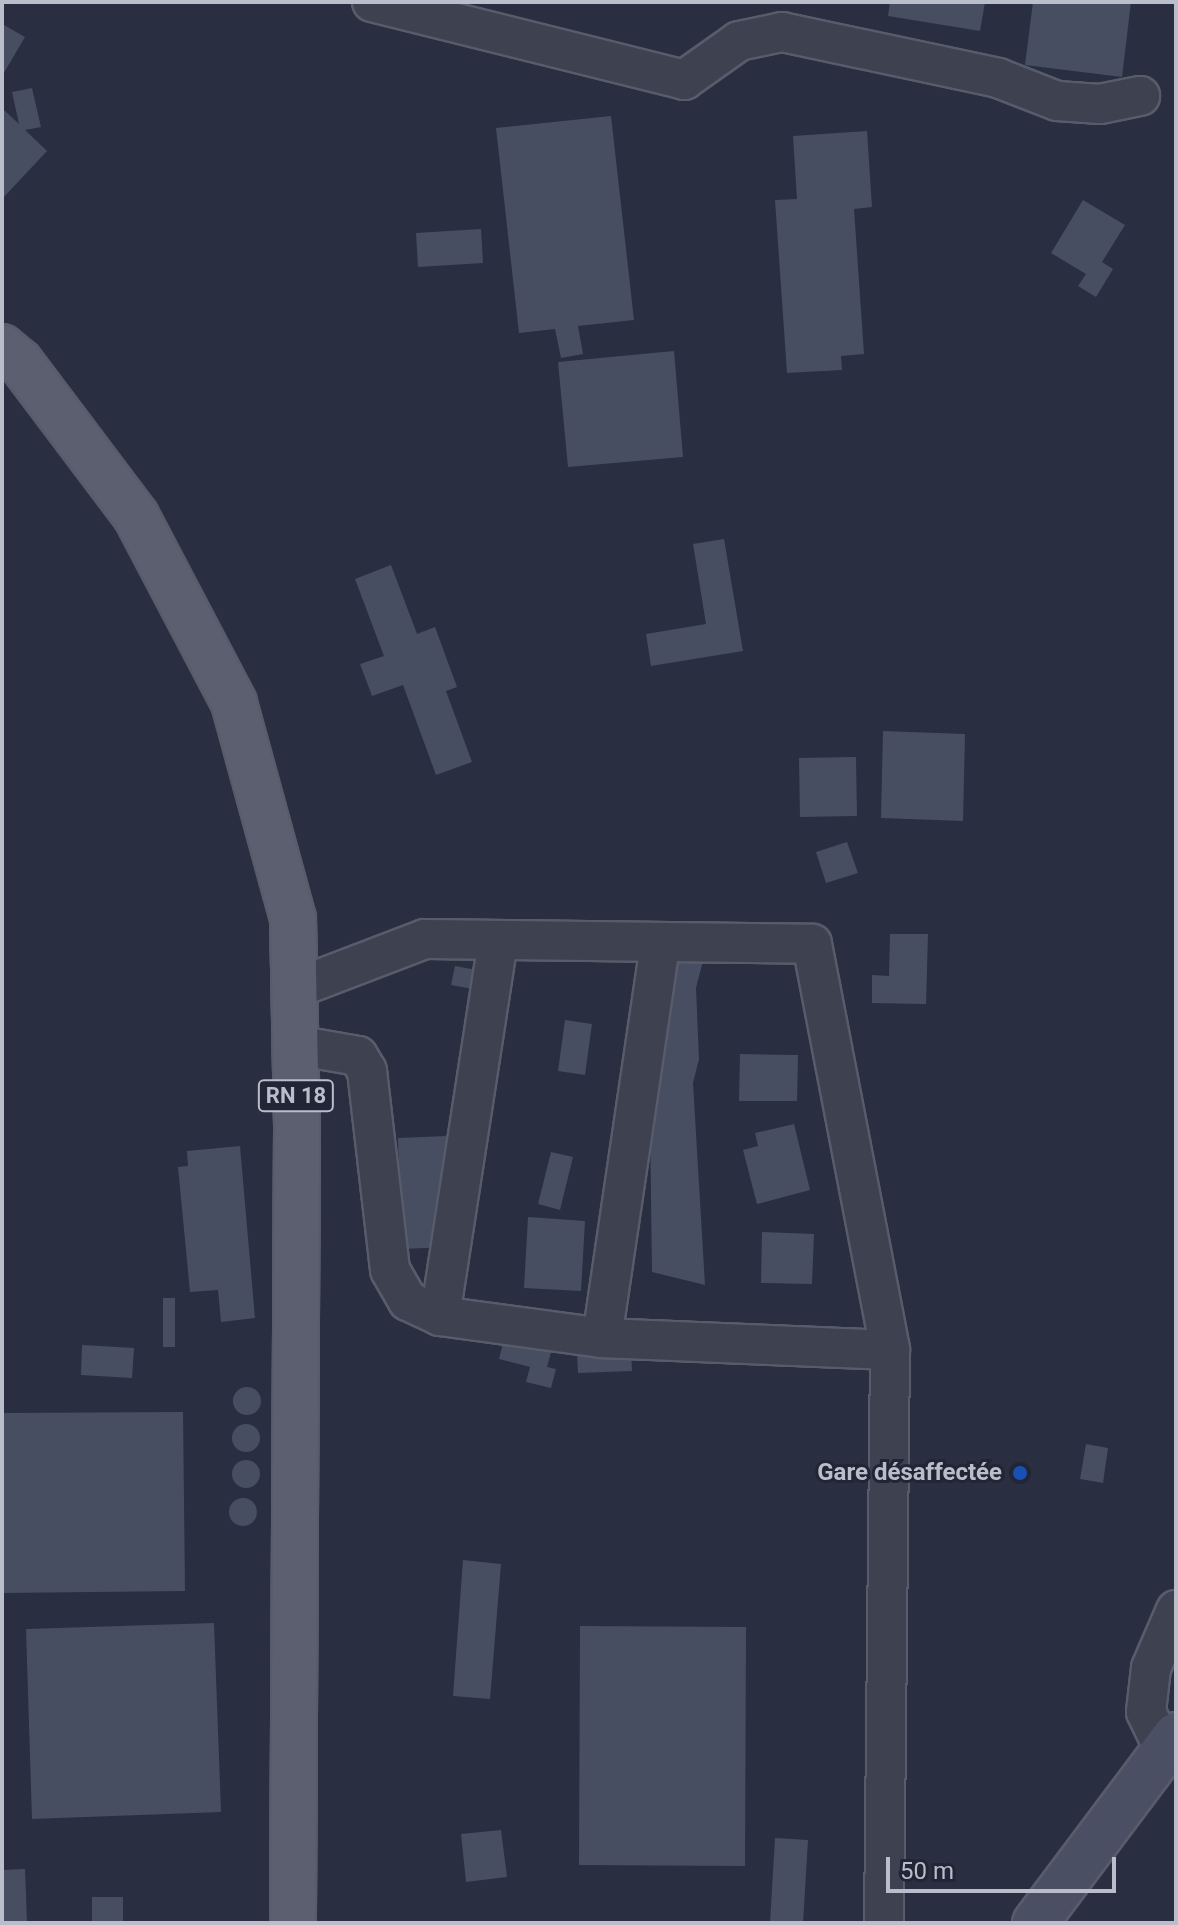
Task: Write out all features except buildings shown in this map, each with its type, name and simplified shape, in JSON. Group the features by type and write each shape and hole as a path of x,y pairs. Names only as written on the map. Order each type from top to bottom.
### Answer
{"main road":[{"name":"RN 18","path":"2,347 20,362 136,516 234,703 293,918 293,1923"},
{"path":"1035,1923 1172,1748"}],"street":[{"path":"372,2 684,80 739,41 782,32 998,78 1057,101 1100,104 1140,96"},
{"path":"294,989 425,939 660,945 812,944 890,1350 884,1923"},
{"path":"440,1316 498,942"},
{"path":"602,1338 660,945"},
{"path":"295,1045 358,1056 367,1071 390,1270 408,1301 440,1316 602,1338 890,1350"},
{"path":"1172,1748 1146,1712 1151,1668 1176,1610"}],"place":[{"name":"Gare désaffectée","path":"1020,1473"}]}
